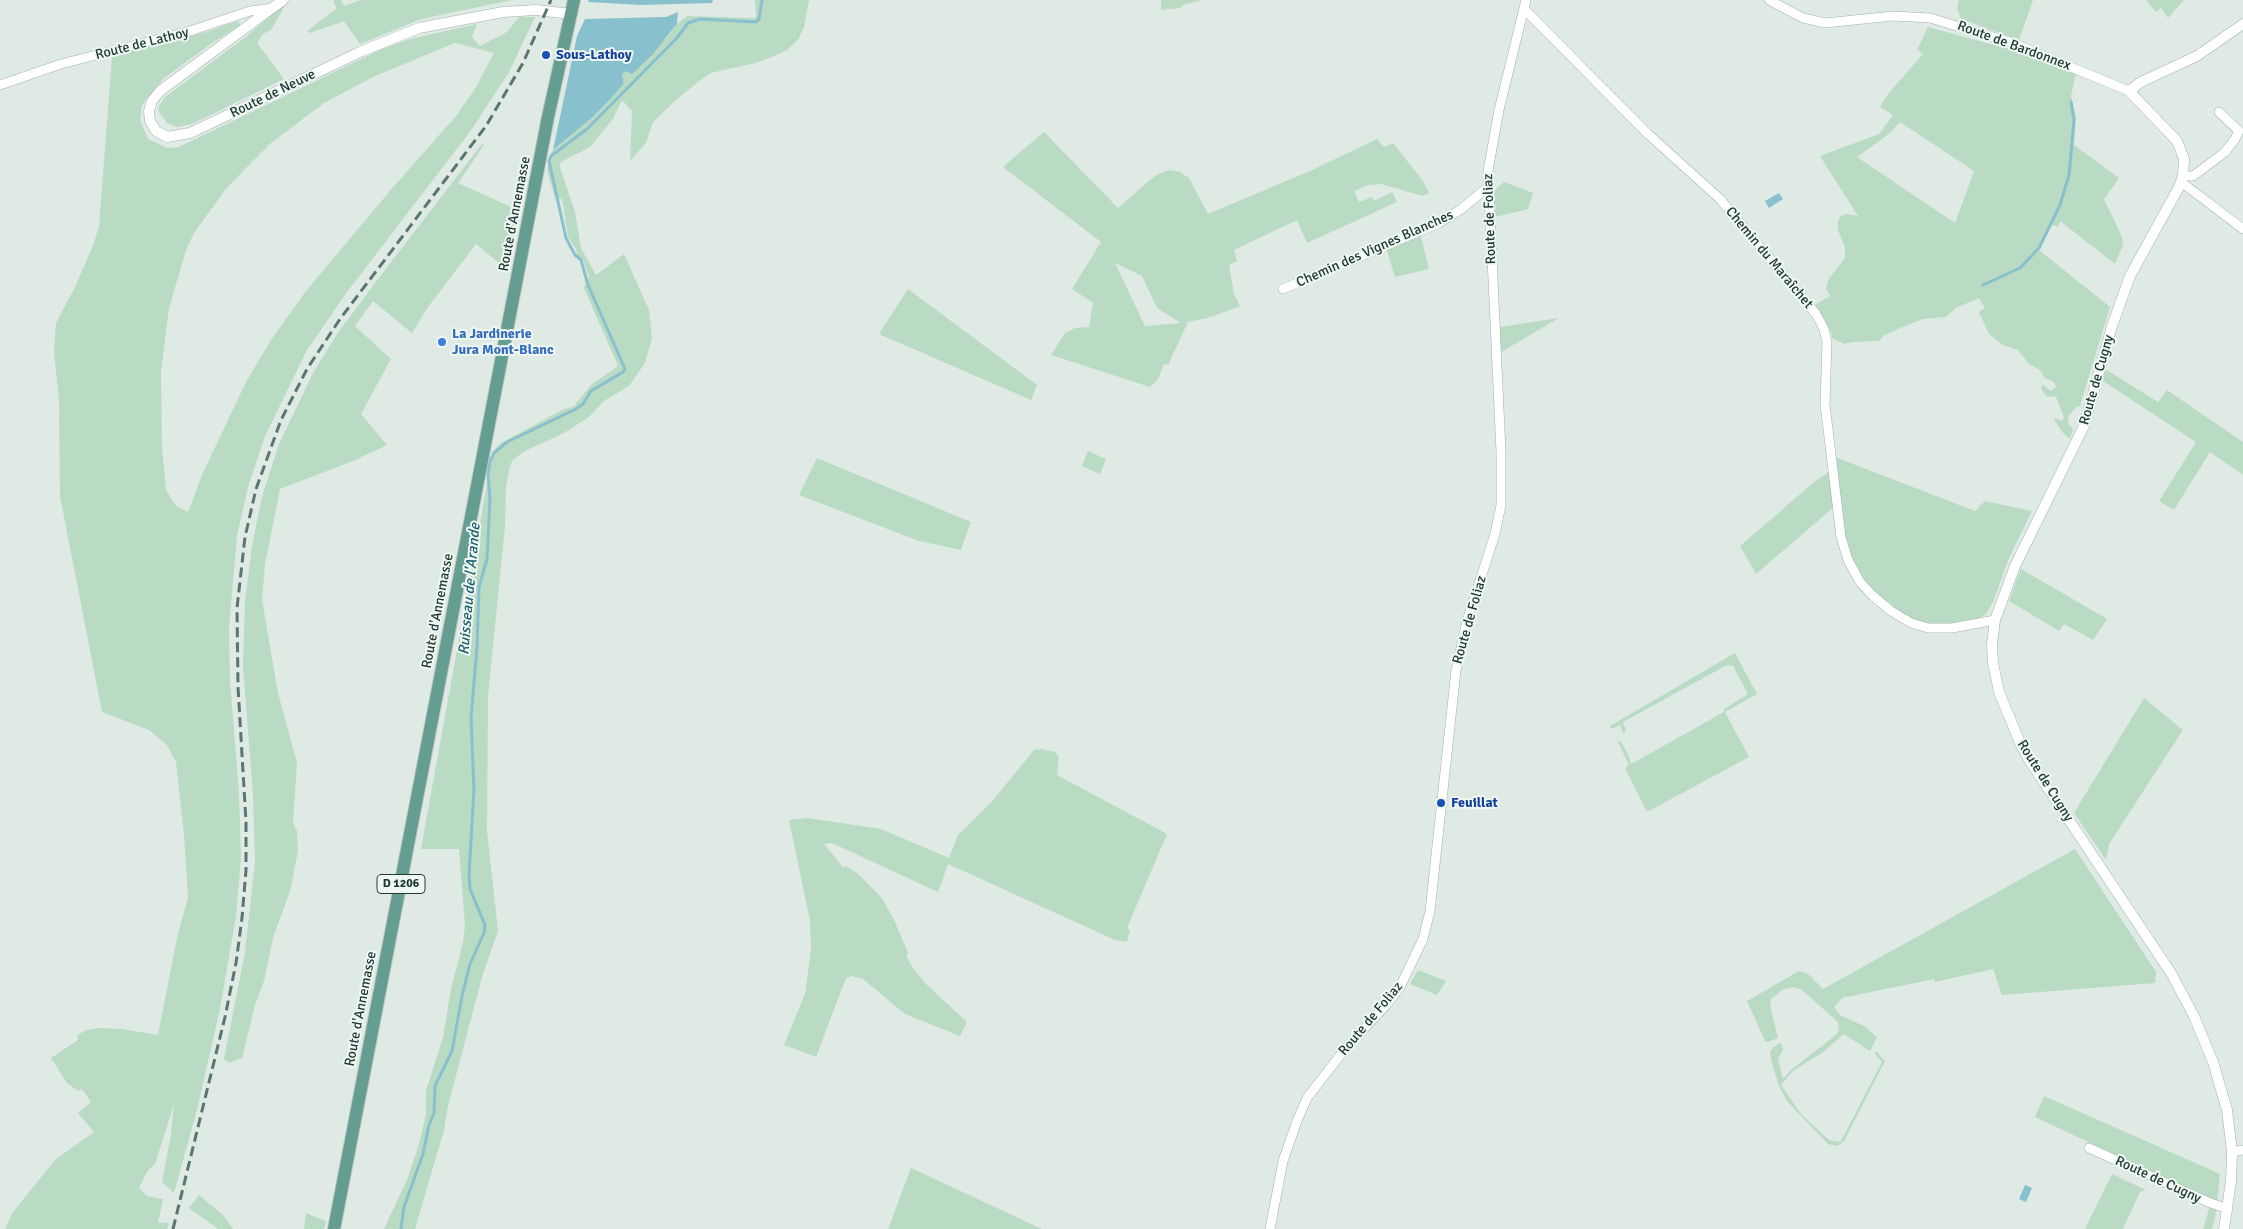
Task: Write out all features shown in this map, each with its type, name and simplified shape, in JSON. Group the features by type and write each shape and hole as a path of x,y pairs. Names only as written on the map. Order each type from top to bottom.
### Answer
{"main road":[{"name":"Route d'Annemasse","path":"334,1229 548,117 574,0"}],"street":[{"path":"273,8 283,0"},
{"name":"Route de Bardonnex","path":"1769,0 1803,18 1824,23 1893,16 1930,18 2010,42 2129,90"},
{"name":"Route de Foliaz","path":"1270,1229 1283,1161 1297,1120 1307,1098 1346,1049 1400,987 1420,948 1430,911 1456,670 1467,621 1495,534 1501,505 1501,443 1488,187 1495,130 1525,4"},
{"name":"Chemin du Maraîchet","path":"1525,4 1648,134 1720,199 1816,314 1824,329 1827,342 1825,404 1839,520 1848,560 1860,582 1877,600 1891,611 1911,623 1928,628 1952,628 1995,620"},
{"name":"Route de Neuve","path":"273,8 155,97 149,114 150,121 156,131 167,137 190,133 362,51 419,28 503,12 536,10 571,14"},
{"name":"Route de Lathoy","path":"0,85 61,64 187,32 250,11 273,8"},
{"path":"2182,179 2184,159 2177,141 2129,90 2141,82 2197,56 2243,24"},
{"path":"2182,179 2193,176 2225,152 2235,140 2239,132 2219,112"},
{"path":"2182,179 2243,228"},
{"name":"Route de Cugny","path":"2182,179 2130,276 2112,326 2084,426 2019,557 1995,620 1992,644 1995,674 2010,722 2031,763 2169,970 2184,995 2207,1045 2221,1085 2227,1110 2232,1152 2228,1209 2224,1229"},
{"name":"Chemin des Vignes Blanches","path":"1283,289 1438,223 1460,210 1488,187"},
{"name":"Route de Cugny","path":"2089,1148 2208,1202 2228,1209"},
{"path":"2232,1152 2243,1150"}],"green space":[{"path":"341,0 344,6 361,0 512,0 421,19 360,44 344,21 310,33 307,31 337,8 333,2"},
{"path":"755,0 809,0 804,27 798,40 787,50 755,63 711,73 702,79 653,122 646,143 630,161 632,111 622,100 613,119 590,147 561,162 560,167 575,212 581,248 596,275 624,254 649,310 652,338 645,363 629,386 604,401 589,417 564,433 523,452 512,461 509,470 506,486 505,526 488,696 487,831 498,931 482,977 448,1106 444,1130 415,1229 384,1229 407,1180 419,1144 426,1115 426,1091 443,1037 451,989 463,942 465,926 459,849 421,849 493,451 501,443 562,410 574,406 591,385 618,366 583,286 586,285 585,280 589,278 584,262 577,255 576,249 568,237 562,199 555,198 547,170 549,157 553,150 594,116 616,93 624,83 622,74 668,37 677,24 687,16 756,18"},
{"path":"1161,0 1203,0 1182,5 1181,8 1161,10"},
{"path":"1959,0 2033,0 2019,40 1961,19 1957,9"},
{"path":"2146,0 2184,0 2168,18 2161,8 2156,12"},
{"path":"287,2 271,30 263,34 257,43 284,79 192,124 178,127 167,123 159,112 159,106 165,97 247,36"},
{"path":"519,17 535,17 509,72 472,129 347,292 307,350 265,436 248,487 237,535 229,628 230,681 239,793 241,858 236,916 220,1009 197,1110 174,1193 162,1182 171,1134 174,1104 155,1164 148,1170 139,1188 147,1196 163,1199 158,1222 169,1223 167,1229 5,1229 13,1212 56,1159 94,1132 78,1113 91,1102 82,1089 78,1091 67,1083 51,1058 78,1040 77,1035 87,1030 100,1028 121,1029 158,1035 177,938 188,897 184,835 176,762 166,744 149,730 102,712 60,496 59,400 54,352 56,323 76,285 94,243 99,226 112,57 117,54 203,33 238,21 240,25 163,79 142,105 140,120 148,139 167,148 179,147 380,50 410,39 477,24 472,37 480,46 507,32","holes":["455,43 494,53 475,89 456,116 306,291 271,340 246,382 202,475 188,512 176,506 166,490 162,448 161,372 169,308 186,250 194,233 225,190 245,169 271,143 324,103 375,76"]},
{"path":"1928,27 2016,51 2076,74 2071,96 2076,117 2074,145 2119,178 2104,199 2122,237 2123,245 2115,264 2060,221 2058,227 2051,224 2039,250 2110,307 2080,406 2069,415 2068,424 2073,429 2070,439 2062,432 2054,419 2062,421 2064,417 2056,397 2046,396 2041,388 2043,385 2051,391 2056,387 2054,382 2045,378 2040,370 2029,364 2018,350 2003,345 1989,334 1979,312 1985,308 1979,298 1956,308 1946,317 1923,319 1883,336 1879,341 1844,344 1832,338 1831,332 1815,305 1830,296 1826,289 1828,280 1845,258 1845,248 1838,230 1838,221 1841,216 1846,214 1858,216 1820,156 1879,134 1893,115 1880,107 1888,94 1923,54 1917,50","holes":["1900,122 1974,171 1955,223 1857,157 1890,133"]},
{"path":"1044,132 1118,208 1158,174 1170,170 1180,172 1189,178 1208,214 1310,171 1377,139 1384,147 1393,143 1423,181 1429,193 1423,196 1381,184 1368,185 1354,191 1359,202 1372,197 1374,201 1392,192 1397,202 1307,243 1297,220 1234,250 1237,261 1229,265 1234,294 1240,306 1211,317 1188,322 1168,365 1164,364 1158,379 1150,387 1051,355 1065,333 1075,328 1089,327 1093,303 1072,289 1101,242 1003,167","holes":["1115,263 1142,276 1157,308 1181,323 1145,326"]},
{"path":"482,144 484,145 458,183 509,206 518,217 511,251 500,264 476,244 428,307 412,333 373,301 355,326 391,359 361,414 387,445 353,461 280,489 265,564 262,600 278,693 297,763 293,822 297,831 298,851 290,891 273,938 264,981 255,1005 242,1058 229,1063 224,1059 245,952 255,862 253,795 243,666 245,601 252,546 262,497 279,444 313,373 337,334"},
{"path":"1504,182 1533,193 1528,209 1495,217 1493,192"},
{"path":"1420,233 1429,269 1395,277 1386,248"},
{"path":"908,289 1037,385 1031,400 879,334"},
{"path":"1559,318 1501,352 1500,327"},
{"path":"2105,369 2158,402 2167,390 2243,442 2243,475 2210,452 2174,510 2159,501 2196,442 2103,381"},
{"path":"1088,451 1106,459 1100,474 1082,466"},
{"path":"1835,457 1975,511 1985,501 2032,511 2009,558 1993,602 1986,614 1976,620 1938,626 1917,622 1889,605 1862,579 1852,562 1846,541"},
{"path":"817,458 971,522 961,550 919,541 799,495"},
{"path":"1829,472 1834,507 1756,574 1740,546 1813,483"},
{"path":"2021,569 2107,619 2093,640 2064,624 2059,631 2009,601"},
{"path":"1735,653 1757,694 1725,712 1749,757 1647,812 1625,768 1629,765 1617,740 1621,742 1631,764 1724,712 1724,709 1748,694 1733,666 1727,665 1623,722 1626,731 1623,733 1620,725 1611,729 1610,726"},
{"path":"2144,698 2183,730 2109,844 2106,860 2074,813"},
{"path":"1041,749 1055,752 1059,757 1057,775 1167,834 1127,928 1130,930 1127,942 1115,940 948,864 938,892 832,843 824,844 843,867 846,866 858,874 882,898 895,922 908,953 906,956 913,968 926,984 967,1022 960,1036 905,1014 863,979 852,976 846,978 816,1057 784,1045 805,994 811,949 810,921 789,820 808,818 881,829 949,858 958,835 994,799 1034,750"},
{"path":"2075,849 2156,972 2155,983 2002,995 1993,969 1935,982 1934,979 1842,998 1834,1007 1840,1015 1864,1026 1877,1037 1870,1051 1844,1034 1822,1053 1794,1070 1781,1085 1801,1114 1829,1140 1838,1142 1841,1141 1882,1062 1874,1053 1877,1052 1885,1061 1844,1141 1837,1146 1828,1144 1787,1101 1779,1086 1770,1052 1773,1047 1781,1043 1783,1049 1778,1059 1783,1079 1791,1070 1839,1031 1838,1022 1802,990 1793,987 1782,990 1771,999 1770,1005 1778,1038 1768,1042 1765,1041 1747,1001 1799,971 1808,974 1823,989"},
{"path":"1418,970 1446,981 1437,995 1410,984"},
{"path":"2044,1096 2220,1174 2217,1202 2035,1117"},
{"path":"911,1168 1042,1229 888,1229"},
{"path":"2112,1174 2146,1190 2140,1192 2123,1229 2085,1229"},
{"path":"199,1195 224,1216 233,1229 218,1229 189,1208"},
{"path":"2210,1206 2217,1209 2212,1229 2203,1229"},
{"path":"306,1213 326,1221 324,1229 304,1229"}],"water":[{"path":"589,0 713,0 712,3 641,5 588,2"},
{"path":"678,12 677,24 652,55 632,74 626,71 622,74 624,83 616,93 594,116 553,150 577,36 585,19 666,17"},
{"path":"1779,193 1783,199 1769,208 1765,201"},
{"path":"2025,1185 2032,1188 2026,1202 2019,1199"}],"waterway":[{"name":"Ruisseau de l'Arande","path":"401,1229 404,1207 423,1154 429,1125 434,1113 435,1086 452,1051 470,964 484,933 485,925 470,889 469,874 474,790 471,718 477,647 479,587 487,559 490,499 488,474 490,461 494,453 507,442 576,409 583,404 591,391 625,369 588,285 581,260 575,255 566,238 549,161 551,156 587,129 677,38 688,23 700,19 756,22 759,19 762,0"},
{"path":"1983,285 2020,268 2039,248 2060,205 2069,175 2074,120 2071,102"}],"railway":[{"path":"173,1229 225,1017 236,963 242,918 246,870 246,822 238,687 237,608 245,537 256,489 281,420 307,369 340,319 486,126 523,63 551,0"}],"place":[{"name":"Sous-Lathoy","path":"546,55"},
{"name":"La Jardinerie Jura Mont-Blanc","path":"442,342"},
{"name":"Feuillat","path":"1441,803"}]}
